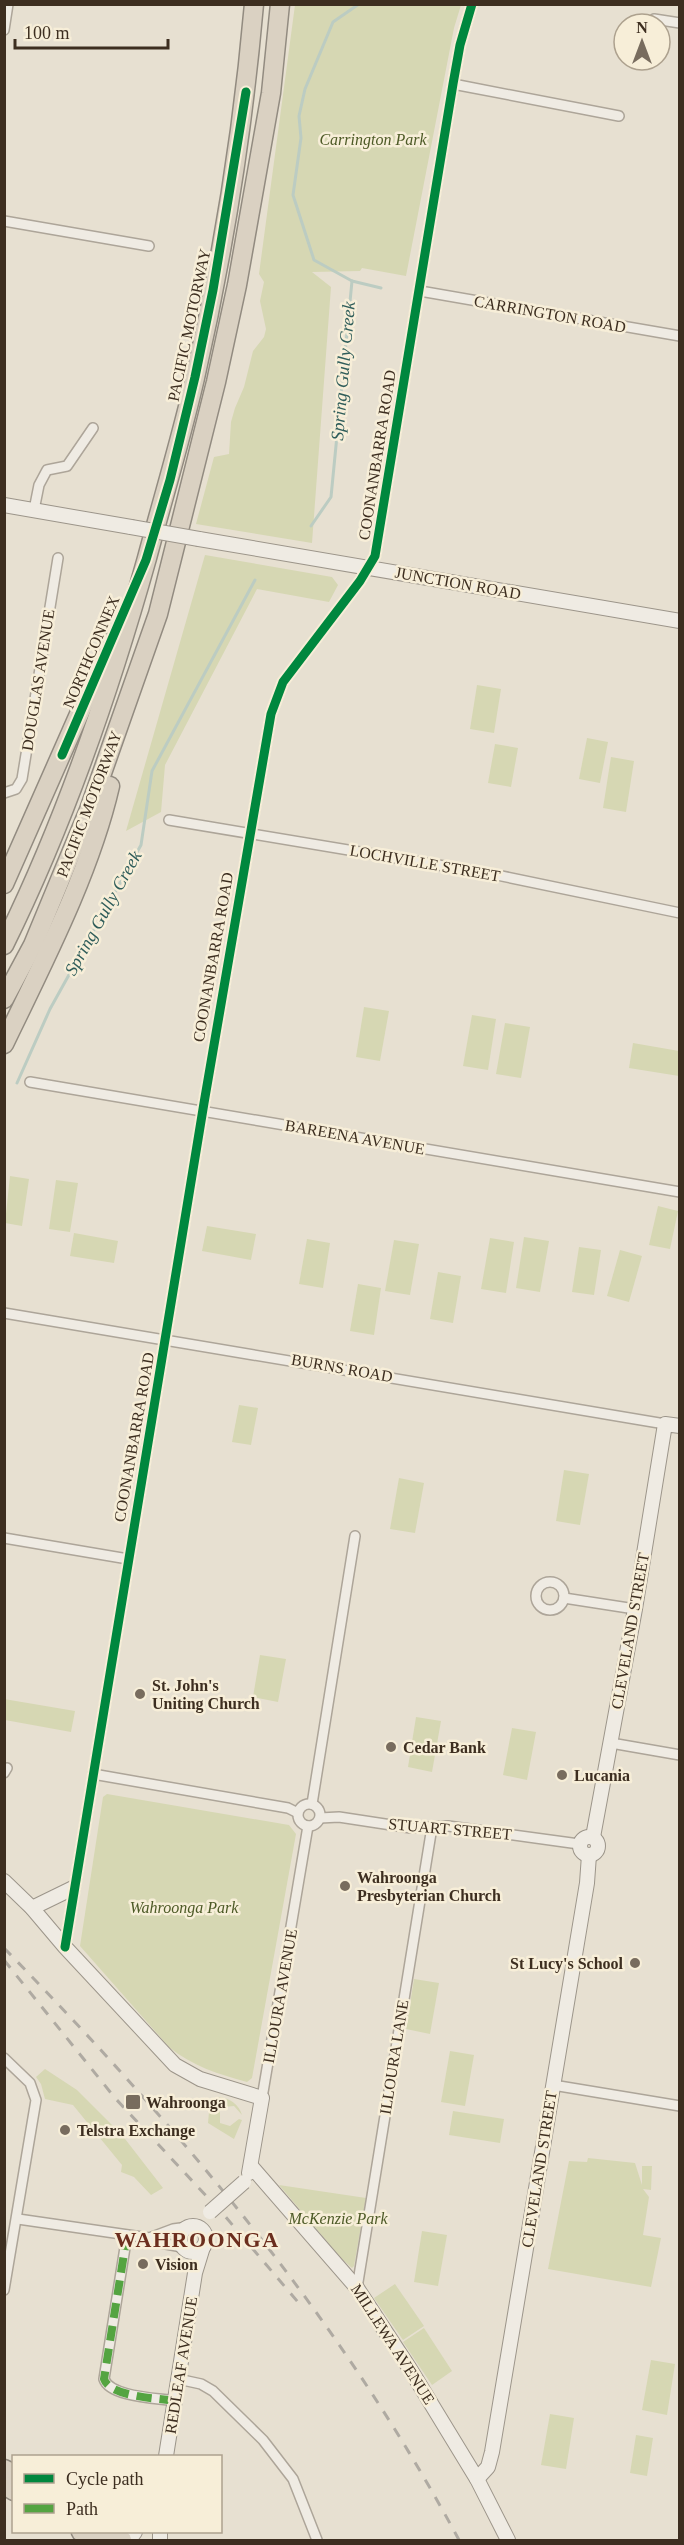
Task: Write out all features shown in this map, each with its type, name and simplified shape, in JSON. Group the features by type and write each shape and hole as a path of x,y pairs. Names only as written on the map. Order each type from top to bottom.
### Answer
{"highway":[{"name":"PACIFIC MOTORWAY","path":"4,945 68,799 104,699 139,592 170,480 195,378 213,290 239,142 254,4"},
{"name":"PACIFIC MOTORWAY","path":"4,999 33,945 90,810 158,614 213,394 237,285 271,93 280,4"},
{"name":"NORTHCONNEX","path":"4,884 146,560"},
{"path":"4,1044 90,852 108,794 131,691"},
{"path":"83,2533 97,2541"}],"street":[{"path":"4,30 8,4"},
{"name":"COONANBARRA ROAD","path":"65,1947 202,1111 276,696 291,670 360,582 378,547 453,84 460,45 472,4"},
{"path":"453,84 619,116"},
{"path":"4,221 149,246"},
{"name":"CARRINGTON ROAD","path":"420,291 680,336"},
{"path":"34,510 39,485 47,470 67,466 93,428"},
{"name":"JUNCTION ROAD","path":"4,505 680,621"},
{"name":"DOUGLAS AVENUE","path":"4,793 16,789 22,779 58,558"},
{"name":"LOCHVILLE STREET","path":"169,820 492,874 680,913"},
{"name":"BAREENA AVENUE","path":"30,1082 680,1192"},
{"name":"BURNS ROAD","path":"4,1313 680,1426"},
{"name":"CLEVELAND STREET","path":"593,1837 635,1609 665,1424"},
{"path":"312,1803 355,1536"},
{"path":"4,1538 128,1558"},
{"path":"564,1599 635,1609"},
{"path":"611,1743 680,1755"},
{"path":"93,1774 288,1808 298,1813"},
{"path":"312,1803 318,1808 320,1818 315,1824 308,1826 300,1821 298,1813 303,1805 312,1803"},
{"name":"STUART STREET","path":"320,1818 339,1817 411,1828 448,1826 579,1844"},
{"name":"ILLOURA AVENUE","path":"251,2166 308,1826"},
{"name":"ILLOURA LANE","path":"357,2288 432,1827"},
{"path":"593,1837 597,1840 598,1848 589,1855 583,1853 579,1844 583,1838 593,1837"},
{"name":"CLEVELAND STREET","path":"477,2478 488,2467 492,2452 587,1883 589,1855"},
{"path":"4,1881 32,1908 65,1947 175,2065 200,2079 262,2098"},
{"path":"32,1908 73,1888"},
{"path":"4,2058 30,2083 36,2100 18,2218 4,2290"},
{"path":"554,2085 680,2106"},
{"path":"184,2248 181,2234 244,2182 251,2166"},
{"name":"MILLEWA AVENUE","path":"251,2166 357,2288 477,2478 508,2541"},
{"path":"18,2218 149,2238 155,2242 194,2252 203,2247 205,2234 192,2227 172,2229 149,2238"},
{"path":"127,2235 104,2379 108,2387 117,2392 175,2401"},
{"name":"REDLEAF AVENUE","path":"166,2455 195,2273 203,2247"},
{"name":"REDLEAF AVENUE","path":"184,2248 195,2273"},
{"path":"178,2379 201,2384 213,2391 263,2440 293,2479 317,2541"}],"green space":[{"name":"Carrington Park","path":"295,5 461,5 454,28 406,276 362,268 360,271 312,272 331,287 312,543 196,524 214,457 229,454 231,422 235,408 244,387 253,351 264,337 266,329 260,301 264,282 259,274"},
{"path":"205,555 332,577 338,585 329,602 257,589 165,765 161,812 126,831"},
{"path":"477,685 501,689 494,733 470,729"},
{"path":"587,738 608,742 600,783 579,779"},
{"path":"495,744 518,748 511,787 488,783"},
{"path":"611,757 634,761 626,812 603,808"},
{"path":"364,1007 389,1011 380,1061 356,1057"},
{"path":"472,1015 496,1019 488,1070 463,1066"},
{"path":"505,1023 530,1027 521,1078 496,1074"},
{"path":"633,1043 679,1051 679,1076 629,1068"},
{"path":"10,1176 29,1179 22,1226 5,1223"},
{"path":"56,1180 78,1183 70,1232 49,1229"},
{"path":"658,1206 678,1211 670,1249 649,1245"},
{"path":"207,1226 256,1234 251,1260 202,1251"},
{"path":"74,1233 118,1241 114,1263 70,1256"},
{"path":"524,1237 549,1241 540,1292 516,1288"},
{"path":"490,1238 514,1242 506,1293 481,1289"},
{"path":"307,1239 330,1243 323,1288 299,1284"},
{"path":"394,1240 419,1244 410,1295 385,1291"},
{"path":"579,1247 601,1250 594,1295 572,1292"},
{"path":"620,1250 642,1256 629,1302 607,1296"},
{"path":"438,1272 461,1276 453,1323 430,1319"},
{"path":"358,1284 381,1288 374,1335 350,1331"},
{"path":"239,1405 258,1408 251,1445 232,1442"},
{"path":"564,1470 589,1474 580,1525 556,1521"},
{"path":"399,1478 424,1483 415,1533 390,1529"},
{"path":"260,1655 286,1659 278,1702 253,1697"},
{"path":"4,1699 75,1711 71,1732 5,1720"},
{"path":"416,1717 441,1721 432,1772 408,1767"},
{"path":"512,1728 536,1732 527,1780 503,1775"},
{"name":"Wahroonga Park","path":"107,1794 289,1825 296,1834 252,2078 247,2082 196,2064 169,2047 80,1946 103,1797"},
{"path":"414,1979 439,1983 430,2034 406,2029"},
{"path":"450,2051 474,2055 465,2106 441,2102"},
{"path":"45,2069 77,2090 122,2135 163,2188 151,2195 134,2177 121,2172 122,2165 73,2105 45,2099 41,2084 36,2077"},
{"path":"219,2097 233,2102 242,2115 234,2106 220,2109 220,2123 230,2126 239,2119 242,2120 234,2139 208,2123 209,2112"},
{"path":"453,2111 504,2119 500,2143 449,2135"},
{"path":"588,2158 635,2163 642,2185 642,2166 652,2166 651,2190 643,2189 649,2197 643,2235 661,2238 651,2287 548,2269 569,2161 587,2162"},
{"name":"McKenzie Park","path":"279,2185 366,2198 352,2268 342,2259"},
{"path":"422,2231 447,2235 438,2286 414,2282"},
{"path":"395,2284 424,2326 403,2340 374,2298"},
{"path":"424,2328 452,2371 432,2385 403,2342"},
{"path":"651,2360 675,2364 667,2415 642,2410"},
{"path":"550,2414 574,2418 566,2469 541,2465"},
{"path":"636,2435 653,2438 647,2476 630,2473"}],"waterway":[{"name":"Spring Gully Creek","path":"359,4 333,22 305,89 299,116 301,138 293,195 314,260 352,281 381,288"},
{"name":"Spring Gully Creek","path":"311,526 331,497 352,281"},
{"name":"Spring Gully Creek","path":"17,1083 50,1009 141,845 152,771 255,580"}],"railway":[{"path":"4,1948 133,2085 253,2228 362,2379 413,2458 459,2540"},
{"path":"4,1960 115,2098 224,2215 303,2308"}],"marked path":[{"path":"127,2235 104,2379 115,2390 124,2393 175,2401"}],"cycle path":[{"path":"65,1947 204,1103 271,714 283,682 360,581 375,556 453,84 460,45 472,4"},
{"path":"62,755 146,560 170,480 213,290 246,92"}],"place":[{"name":"St. John's Uniting Church","path":"140,1694"},
{"name":"Cedar Bank","path":"391,1747"},
{"name":"Lucania","path":"562,1775"},
{"name":"Wahroonga Presbyterian Church","path":"345,1886"},
{"name":"St Lucy's School","path":"635,1963"},
{"name":"Wahroonga","path":"133,2102"},
{"name":"Telstra Exchange","path":"65,2130"},
{"name":"Vision","path":"143,2264"}],"district":[{"name":"WAHROONGA","path":"197,2239"}]}
